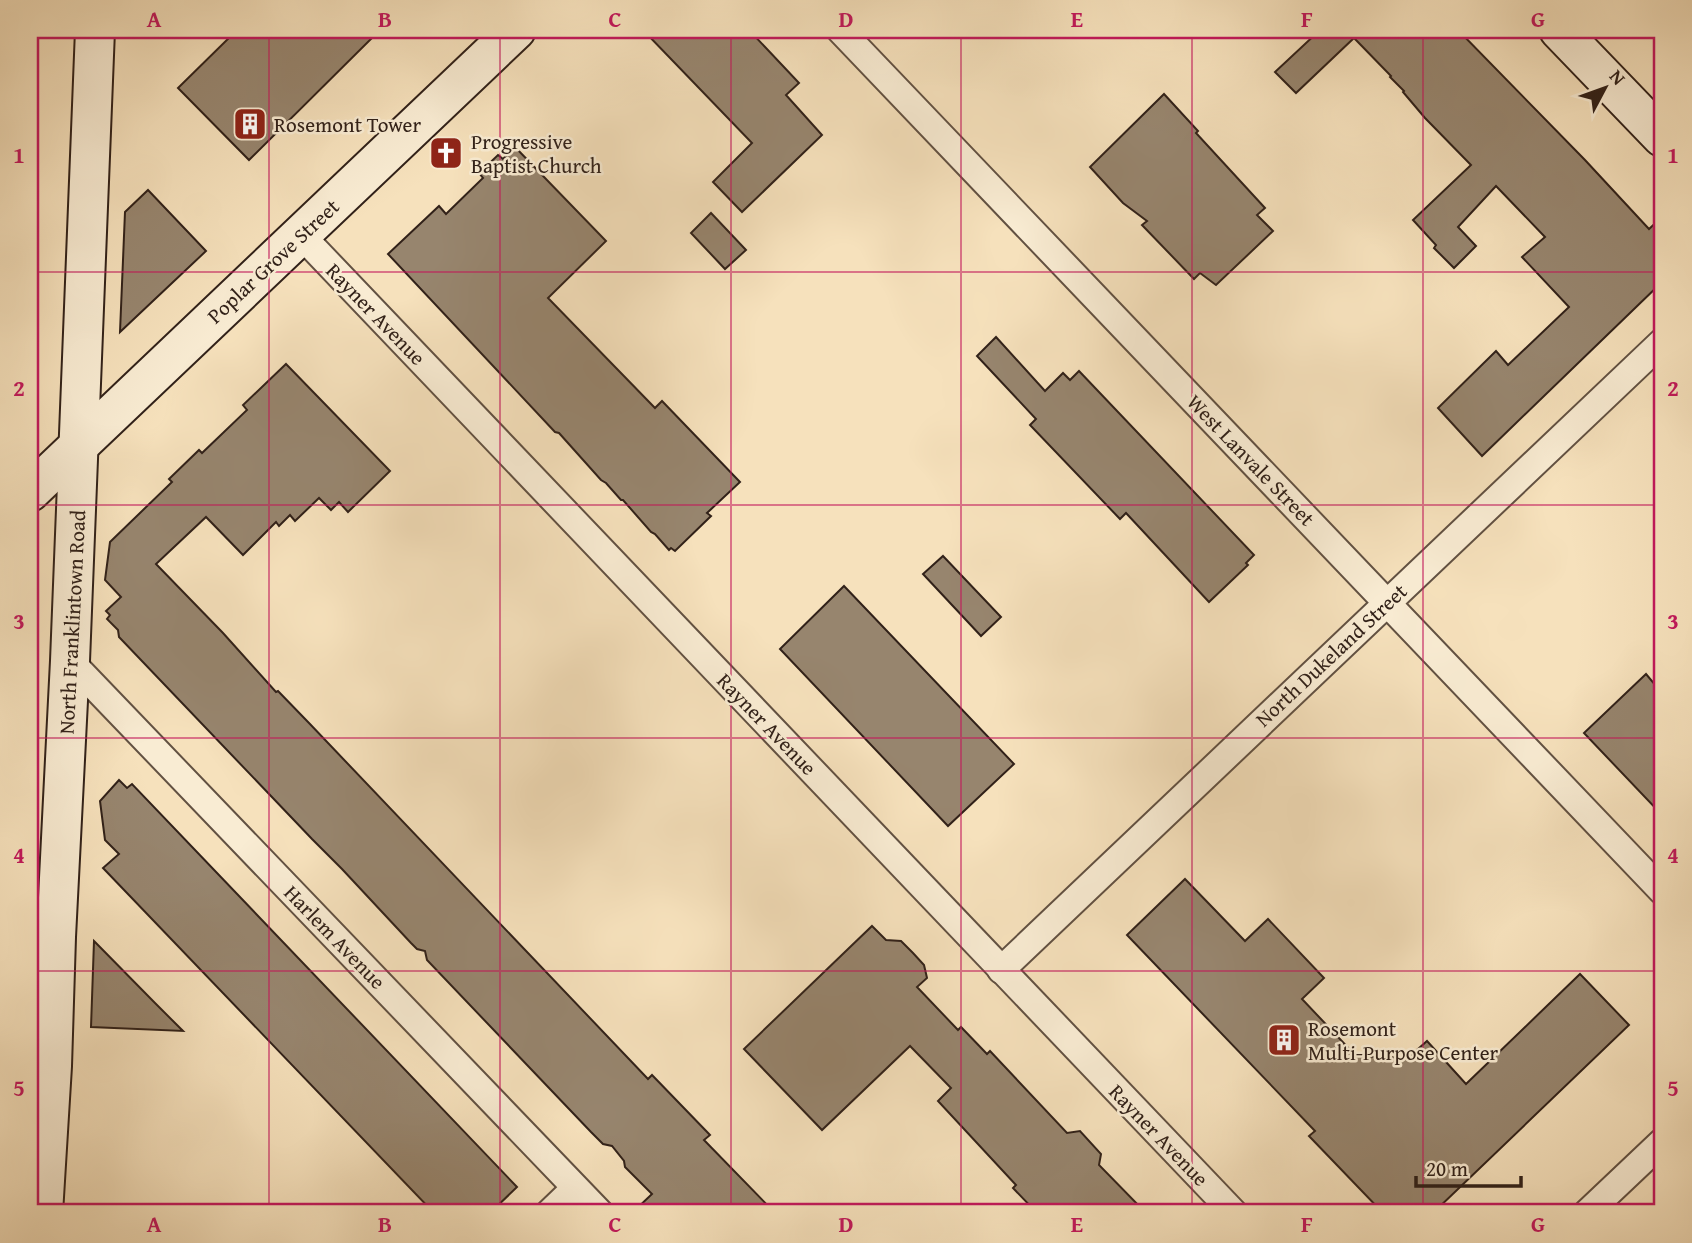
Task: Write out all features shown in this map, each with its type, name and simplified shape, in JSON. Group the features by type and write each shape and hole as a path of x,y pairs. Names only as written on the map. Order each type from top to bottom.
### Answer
{"main road":[{"name":"North Franklintown Road","path":"43,1213 80,444 95,30"},
{"name":"Poplar Grove Street","path":"30,492 516,30"},
{"path":"1559,30 1662,137"}],"street":[{"name":"West Lanvale Street","path":"840,30 1662,891"},
{"name":"Rayner Avenue","path":"301,235 1234,1213"},
{"name":"North Dukeland Street","path":"1001,970 1662,342"},
{"name":"Harlem Avenue","path":"70,661 600,1213"},
{"path":"1587,1213 1662,1143"},
{"path":"549,1213 575,1188"}],"building":[{"name":"Rosemont Tower","path":"237,30 380,30 249,160 178,88"},
{"path":"643,30 749,30 799,83 786,95 822,135 742,212 713,182 752,143"},
{"path":"1320,30 1458,30 1649,229 1662,217 1662,282 1482,456 1438,408 1496,351 1508,365 1569,307 1522,257 1545,237 1496,186 1458,227 1476,246 1454,268 1434,248 1436,245 1413,220 1471,165 1354,38 1296,93 1275,72"},
{"path":"1164,94 1265,208 1257,215 1273,231 1216,285 1200,273 1194,279 1142,225 1147,221 1123,203 1090,167"},
{"path":"515,147 606,241 548,298 655,408 662,401 740,482 707,513 711,516 675,551 671,548 669,550 651,532 388,254 439,206 446,214 483,178 479,173 498,155 503,159"},
{"path":"148,190 206,251 120,332 125,212"},
{"path":"711,213 746,250 725,269 691,233"},
{"path":"996,337 1045,391 1063,373 1070,380 1079,371 1254,555 1246,563 1248,565 1209,602 1126,513 1120,519 1030,425 1036,419 977,356"},
{"path":"286,364 390,471 348,512 339,502 331,510 319,498 295,521 290,515 279,526 276,522 243,555 206,517 156,564 648,1079 652,1075 710,1135 704,1140 775,1213 632,1213 652,1194 625,1167 624,1161 612,1146 603,1144 591,1132 427,960 425,951 417,949 411,943 119,637 118,630 107,619 110,615 106,611 121,597 105,580 110,542 172,482 169,479 199,450 202,453 247,410 243,405"},
{"path":"943,556 1001,617 981,636 923,574"},
{"path":"844,586 1014,764 948,826 780,649"},
{"path":"1646,674 1662,693 1662,815 1584,733"},
{"path":"119,780 127,788 132,784 517,1187 490,1213 434,1213 103,868 119,854 105,840 100,801"},
{"name":"Rosemont Multi-Purpose Center","path":"1185,879 1245,941 1268,919 1324,978 1302,999 1356,1056 1408,1058 1427,1041 1466,1084 1580,974 1629,1025 1433,1213 1383,1213 1309,1136 1315,1131 1127,935"},
{"path":"872,926 886,940 901,941 913,953 924,965 927,978 917,987 958,1030 961,1027 987,1054 990,1051 1067,1133 1080,1131 1101,1154 1099,1165 1146,1213 1037,1213 1013,1188 1016,1185 938,1101 951,1088 910,1046 822,1130 744,1049"},
{"path":"94,941 155,1003 183,1031 91,1027"}],"place":[{"name":"Rosemont Tower","path":"250,124"},
{"name":"Progressive Baptist Church","path":"446,153"},
{"name":"Rosemont Multi-Purpose Center","path":"1284,1040"}]}
